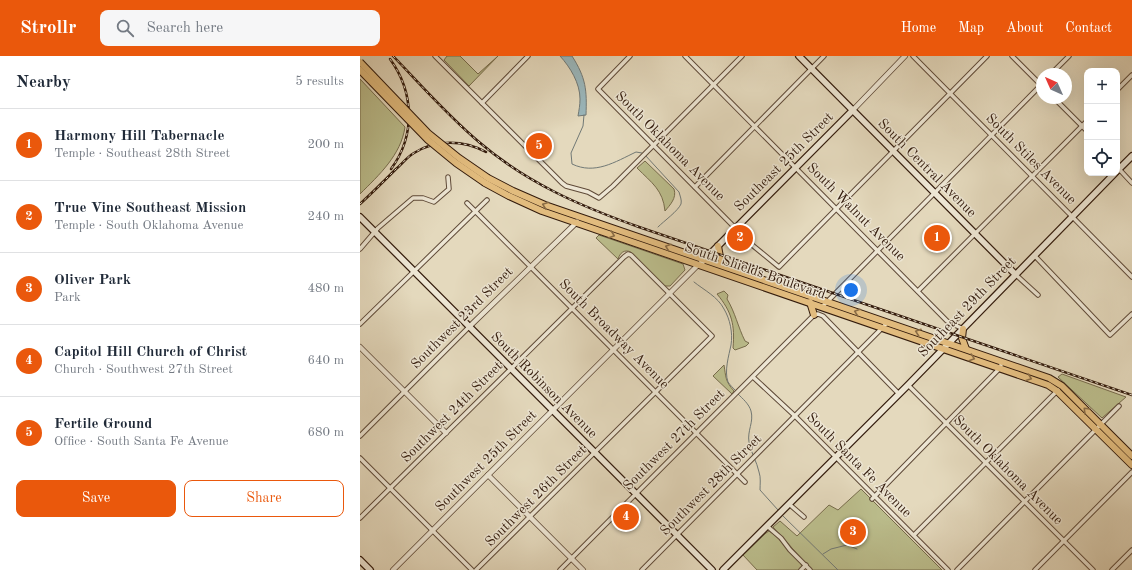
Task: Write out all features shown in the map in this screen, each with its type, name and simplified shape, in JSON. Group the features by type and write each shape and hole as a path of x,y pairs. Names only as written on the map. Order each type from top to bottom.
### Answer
{"main road":[{"name":"South Central Avenue","path":"799,56 1016,274"},
{"name":"South Shields Boulevard","path":"360,62 428,133 487,180 530,199 582,218 724,266 822,307 944,348 1049,378 1098,427 1132,465"},
{"name":"South Shields Boulevard","path":"360,70 428,140 456,163 528,205 698,265 827,301 966,349 1001,365"},
{"name":"Southeast 25th Street","path":"698,265 705,260 853,110"},
{"name":"Southeast 29th Street","path":"1120,167 1132,156"},
{"name":"Southeast 29th Street","path":"723,570 908,385 1111,176"},
{"name":"South Robinson Avenue","path":"360,218 712,570"},
{"path":"718,246 720,257 724,266"},
{"path":"810,302 814,315"},
{"path":"963,329 962,338 966,349"},
{"name":"South Shields Boulevard","path":"1098,427 1132,456"},
{"path":"360,560 370,570"}],"street":[{"path":"435,56 564,185 588,192 597,198 603,196 742,56"},
{"path":"482,103 528,56"},
{"name":"South Oklahoma Avenue","path":"630,56 598,89 751,244 779,267 836,209"},
{"name":"South Walnut Avenue","path":"685,56 947,321 963,329"},
{"path":"695,187 824,56"},
{"name":"Southeast 25th Street","path":"853,110 905,56"},
{"name":"South Stiles Avenue","path":"913,56 1132,277"},
{"path":"836,209 987,56"},
{"path":"1012,56 1036,79"},
{"path":"1057,68 1069,56"},
{"path":"1120,87 1132,75"},
{"path":"822,307 934,192 1036,91"},
{"path":"918,291 1082,126 1060,104"},
{"path":"1120,171 1132,183"},
{"path":"360,248 375,232 413,198 422,198 434,202 449,189 448,178"},
{"path":"360,324 487,200"},
{"name":"South Broadway Avenue","path":"467,203 745,482"},
{"name":"Southwest 23rd Street","path":"360,436 530,266 582,218"},
{"name":"Southwest 24th Street","path":"360,518 624,256 628,254 631,255 670,294"},
{"path":"1034,256 1110,335 1132,314"},
{"name":"Southeast 25th Street","path":"646,318 698,265"},
{"name":"South Central Avenue","path":"1016,274 1038,295"},
{"name":"Southwest 26th Street","path":"476,570 712,336 670,294"},
{"path":"814,315 818,314 823,316 899,394"},
{"name":"Southwest 27th Street","path":"560,570 814,315"},
{"name":"Southwest 25th Street","path":"392,570 646,318"},
{"name":"Southwest 28th Street","path":"642,570 888,322"},
{"path":"360,347 446,433"},
{"path":"873,498 946,424 1001,365"},
{"name":"South Santa Fe Avenue","path":"753,377 796,416 873,498 914,535 948,570"},
{"name":"South Oklahoma Avenue","path":"908,385 1093,570"},
{"path":"914,535 1059,388"},
{"path":"957,570 1120,406"},
{"path":"360,458 472,570"},
{"path":"1035,570 1132,472"},
{"path":"488,475 583,570"},
{"path":"787,506 804,517"},
{"path":"767,526 782,539 790,550 810,570"},
{"path":"1112,570 1132,550"},
{"path":"801,570 806,565"}],"green space":[{"path":"447,56 460,56 478,74 498,56 469,86 444,60"},
{"path":"360,79 405,127 399,147 388,164 360,194"},
{"path":"645,161 674,189 674,198 665,211 662,198 656,187 637,168"},
{"path":"599,235 683,264 685,270 670,286 665,286 631,252 623,252 618,259 596,238"},
{"path":"724,291 728,295 727,299 745,341 749,343 746,346 735,350 733,348 733,326 731,319 726,307 717,294"},
{"path":"724,365 727,382 734,391 732,394 713,376"},
{"path":"1062,374 1126,397 1102,418 1058,377"},
{"path":"861,489 942,570 812,570 773,527 780,521 797,536 829,505 838,510"},
{"path":"769,531 778,538 801,564 802,566 799,570 757,570 743,555"}],"water":[{"path":"560,56 572,56 577,64 585,84 586,115 578,116 580,93 571,70"}],"waterway":[{"path":"584,115 583,126 571,153 572,164 580,167 597,168 613,163 636,152 642,153"},
{"path":"645,155 679,192 681,200 681,204 677,210 658,227"},
{"path":"694,282 718,301 728,317 732,340 726,373 728,382 736,391"},
{"path":"738,394 750,408 752,415 749,442 760,474 760,490 778,510"},
{"path":"781,514 838,570"},
{"path":"823,554 831,549 847,545 857,549"}],"railway":[{"path":"393,56 446,111 497,157 535,181 575,202 639,227 1132,395"},
{"path":"390,59 404,85 409,114 405,142 391,169"},
{"path":"360,204 409,156 423,148 441,143 459,143 469,145 486,152"}],"place":[{"name":"Fertile Ground","path":"539,146"},
{"name":"True Vine Southeast Mission","path":"740,238"},
{"name":"Harmony Hill Tabernacle","path":"937,238"},
{"name":"Capitol Hill Church of Christ","path":"626,517"},
{"name":"Oliver Park","path":"853,532"}]}
